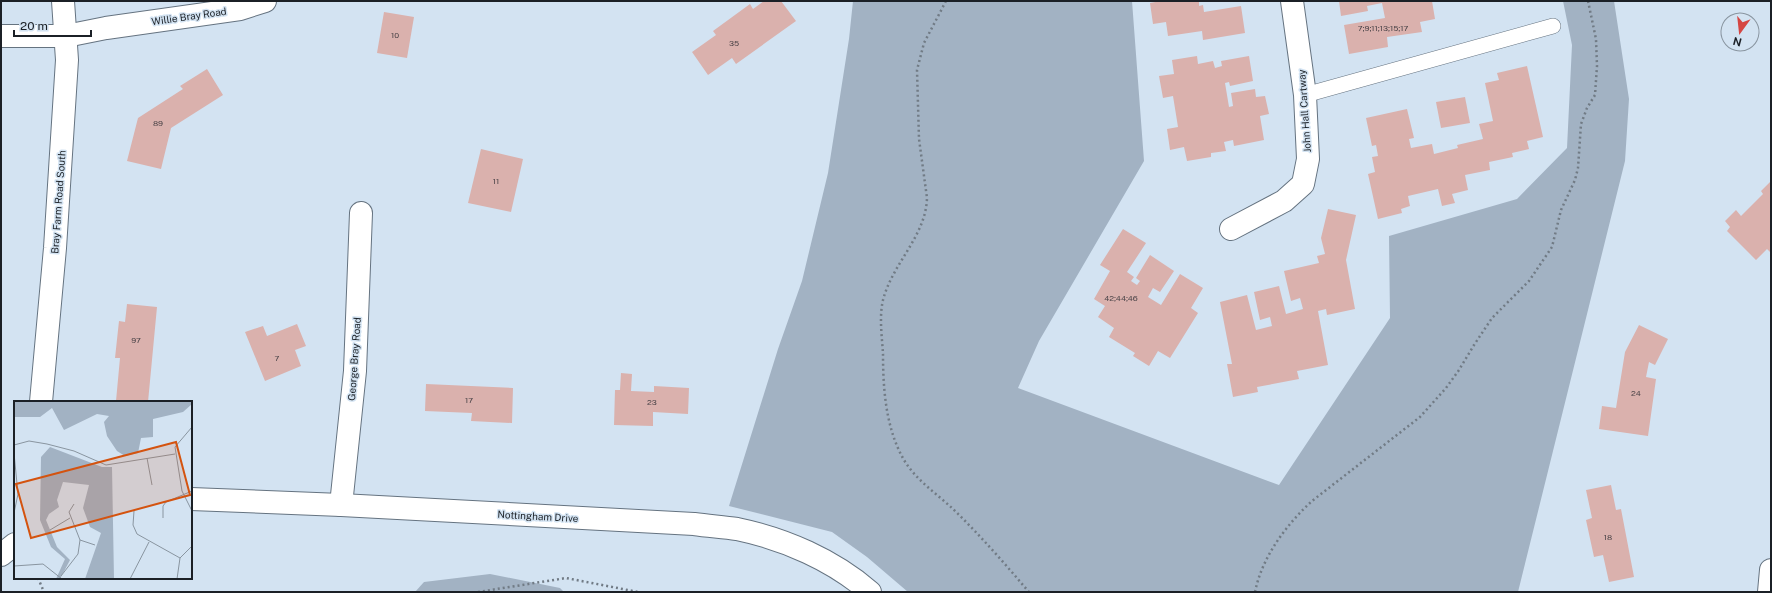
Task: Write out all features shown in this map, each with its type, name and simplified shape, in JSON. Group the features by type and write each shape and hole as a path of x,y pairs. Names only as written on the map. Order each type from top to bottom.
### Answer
{"street":[{"name":"Bray Farm Road South","path":"41,401 55,248 67,60 63,1"},
{"name":"Willie Bray Road","path":"1,36 66,36 106,28 240,9 265,1"},
{"name":"John Hall Cartway","path":"1231,229 1284,201 1303,184 1308,159 1305,95 1292,1"},
{"name":"George Bray Road","path":"341,505 355,371 361,213"},
{"name":"Nottingham Drive","path":"192,500 341,505 694,524 737,529 793,545 817,556 855,580 870,592"},
{"path":"1,555 14,545"},
{"path":"1768,592 1771,570"}],"lane":[{"path":"1305,95 1553,26"}],"path":[{"path":"946,1 924,43 917,70 916,91 919,139 927,208 920,228 887,287 883,301 882,377 889,420 905,461 915,474 955,511 1029,592"},
{"path":"1255,592 1263,566 1281,537 1300,512 1420,417 1446,388 1492,318 1529,281 1552,247 1561,210 1576,174 1581,124 1587,108 1595,95 1597,66 1596,39 1588,1"},
{"path":"478,592 566,578 638,592"},
{"path":"38,579 44,592"}],"shaded area":[{"path":"853,1 1132,1 1144,161 1039,341 1018,388 1279,485 1390,318 1389,236 1517,199 1567,148 1572,45 1563,1 1614,1 1629,99 1625,161 1518,592 908,592 867,557 832,532 729,506 778,349 802,281 828,173 849,39"},
{"path":"490,574 560,588 564,592 415,592 424,582"}],"building":[{"path":"764,1 781,1 796,21 736,64 732,58 708,75 692,52 716,35 713,31 750,4 753,9"},
{"path":"1161,1 1199,1 1199,6 1203,5 1204,12 1241,6 1245,33 1203,40 1202,31 1168,36 1166,22 1153,24 1150,3"},
{"path":"1339,1 1432,1 1435,19 1420,22 1422,32 1387,37 1388,47 1349,54 1344,25 1385,18 1382,3 1367,6 1368,11 1341,16"},
{"path":"384,12 414,17 407,58 377,53"},
{"path":"1197,56 1198,64 1213,61 1215,68 1222,66 1221,61 1249,56 1253,81 1230,86 1229,82 1225,83 1229,107 1233,106 1231,93 1255,89 1256,97 1265,96 1269,114 1260,116 1264,140 1234,146 1233,140 1224,142 1226,151 1211,153 1211,157 1187,161 1184,147 1170,150 1167,129 1178,127 1173,96 1163,98 1159,76 1174,74 1172,60"},
{"path":"1527,66 1543,137 1527,141 1529,149 1512,153 1513,157 1489,162 1490,170 1465,175 1468,190 1452,194 1455,203 1442,206 1438,189 1408,196 1410,206 1401,209 1402,213 1378,219 1368,174 1375,172 1372,157 1378,156 1376,145 1372,146 1366,118 1407,109 1414,138 1409,139 1411,148 1432,144 1434,154 1458,148 1457,145 1483,139 1479,124 1493,121 1485,83 1499,80 1497,73"},
{"path":"207,69 223,95 171,128 161,169 127,161 138,118 183,89 180,86"},
{"path":"1465,97 1470,123 1441,128 1436,102"},
{"path":"481,149 523,159 511,212 468,203"},
{"path":"1771,181 1771,253 1767,249 1756,260 1727,231 1730,227 1725,221 1736,210 1741,216 1763,194 1761,191"},
{"path":"1328,209 1356,215 1346,260 1355,309 1327,315 1326,309 1318,311 1328,365 1297,371 1299,379 1257,387 1258,392 1233,397 1227,364 1232,364 1220,302 1247,295 1256,330 1272,326 1270,317 1260,320 1254,292 1279,286 1286,314 1303,309 1300,298 1291,301 1284,271 1319,263 1317,256 1325,254 1321,238"},
{"path":"1123,229 1146,243 1127,272 1134,277 1131,281 1137,285 1140,281 1136,278 1150,255 1174,271 1160,292 1153,288 1148,297 1161,305 1180,274 1203,288 1191,308 1198,313 1170,358 1158,351 1149,366 1133,356 1135,353 1109,337 1114,328 1098,317 1105,306 1094,299 1110,271 1100,265"},
{"path":"127,304 157,307 148,401 116,401 120,358 115,358 119,321 125,322"},
{"path":"297,324 306,346 295,350 301,366 265,381 245,332 263,326 267,336"},
{"path":"1639,325 1668,339 1655,365 1649,362 1646,377 1656,379 1648,436 1599,429 1602,406 1616,408 1625,352"},
{"path":"621,373 632,374 631,391 654,392 654,386 689,388 688,414 653,412 653,426 614,425 615,390 620,390"},
{"path":"426,384 513,388 512,423 471,421 472,413 425,411"},
{"path":"1611,485 1616,510 1621,509 1634,577 1609,582 1603,555 1594,557 1586,520 1592,518 1586,490"}]}
